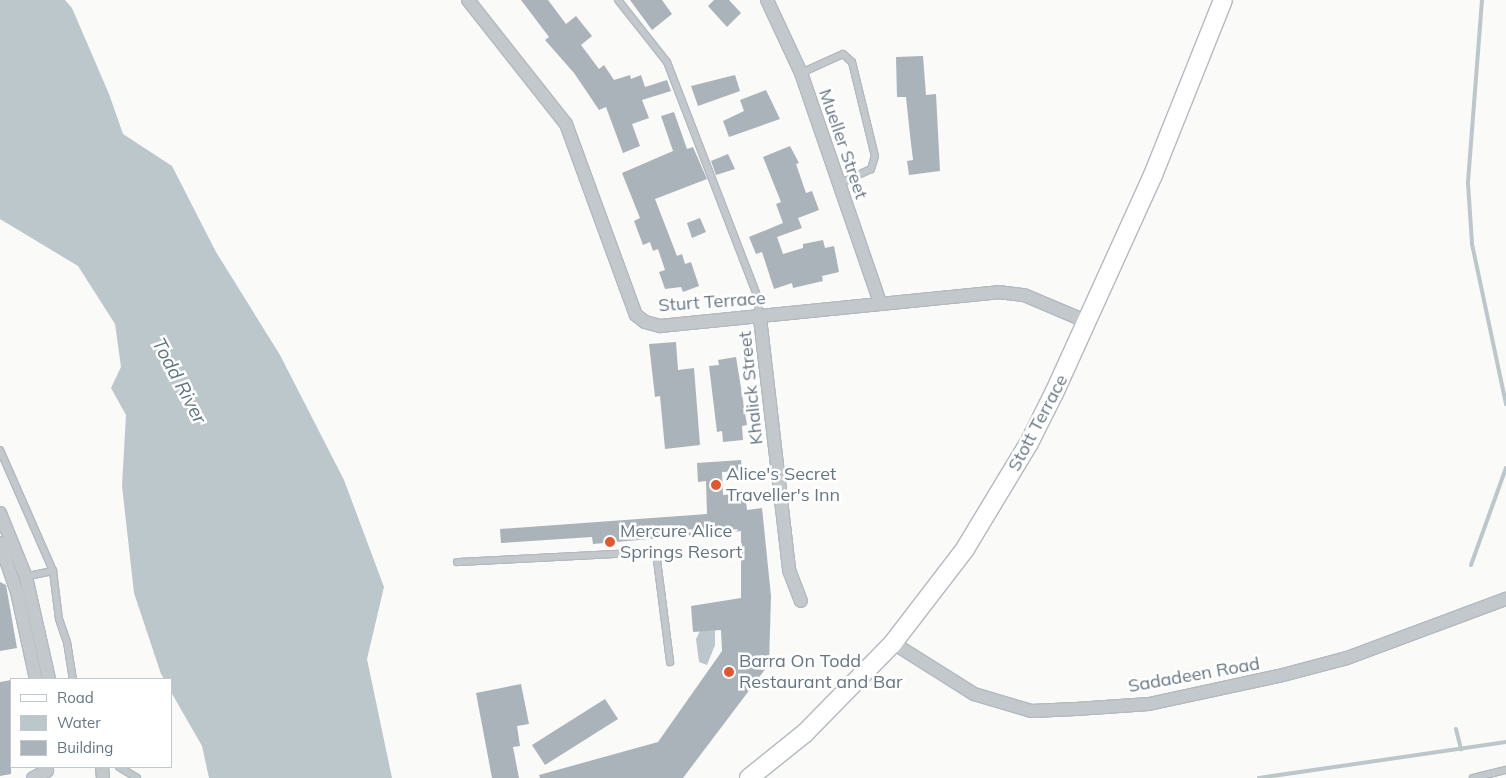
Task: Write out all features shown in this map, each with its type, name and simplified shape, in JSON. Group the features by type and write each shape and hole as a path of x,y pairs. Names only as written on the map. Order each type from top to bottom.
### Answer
{"main road":[{"name":"Stott Terrace","path":"750,778 805,733 893,643 930,598 995,500 1029,443 1088,322 1153,175 1223,0"}],"street":[{"name":"Sturt Terrace","path":"468,0 566,124 636,316 660,326 760,318 880,302 998,292 1024,295 1088,322"},
{"name":"Mueller Street","path":"767,0 801,73 837,184 880,302"},
{"name":"Khalick Street","path":"760,318 789,570 801,601"},
{"path":"0,513 48,678"},
{"path":"0,543 20,578 36,678"},
{"name":"Sadadeen Road","path":"893,643 974,694 1031,711 1150,704 1279,676 1347,658 1506,599"},
{"path":"33,778 47,772"}],"lane":[{"path":"618,0 667,62 756,293 760,318"},
{"path":"801,73 843,54 852,62 874,156 872,169 837,184"},
{"path":"0,450 53,571 73,678"},
{"path":"457,562 656,552 670,662"},
{"path":"20,578 53,571"},
{"path":"121,768 137,778"},
{"path":"1473,778 1506,770"}],"water":[{"name":"Todd River","path":"0,0 65,0 72,8 109,94 123,134 172,166 216,252 280,355 344,480 384,587 367,659 392,778 209,778 202,746 172,694 172,678 163,678 161,674 134,593 122,486 126,415 111,388 121,367 115,324 78,266 0,219"},
{"path":"715,630 715,645 707,665 699,662 696,639 700,631"}],"building":[{"path":"521,0 548,0 566,24 576,16 592,36 581,45 599,69 604,65 614,80 630,75 631,79 641,75 645,87 667,80 671,91 642,100 649,118 632,124 640,146 623,153 606,107 599,110 574,73 545,40 549,37"},
{"path":"630,0 662,0 672,14 652,30"},
{"path":"714,0 729,0 741,13 727,27 708,6"},
{"path":"923,56 926,95 936,94 940,171 909,175 907,161 913,160 906,97 897,97 896,57"},
{"path":"735,75 740,91 698,106 691,86"},
{"path":"766,90 780,119 729,137 723,121 744,111 740,100"},
{"path":"674,112 687,149 693,147 707,179 655,199 677,256 682,254 685,264 691,262 699,286 683,292 681,287 665,289 659,272 665,270 658,249 653,251 650,242 643,245 634,221 640,218 622,173 673,151 661,116"},
{"path":"790,146 799,163 796,164 806,193 812,191 819,210 798,218 802,228 777,237 783,254 803,248 803,244 823,240 825,248 834,246 839,272 822,276 823,281 793,288 792,283 774,289 762,252 756,254 749,237 783,223 776,204 781,202 763,157"},
{"path":"728,154 735,169 716,175 711,161"},
{"path":"700,218 706,232 692,238 687,223"},
{"path":"676,342 678,370 694,368 700,445 665,449 660,396 655,397 649,344"},
{"path":"736,357 747,425 742,426 743,440 723,442 722,431 717,432 709,366 719,365 718,360"},
{"path":"741,460 742,471 722,472 723,495 745,493 747,510 762,508 771,596 769,664 683,778 540,778 539,775 658,742 722,651 721,630 693,632 691,606 741,598 741,531 593,544 592,537 501,543 500,529 707,514 706,481 698,482 697,463"},
{"path":"0,582 6,585 17,648 0,651"},
{"path":"10,680 11,774 0,776 0,682"},
{"path":"521,684 529,724 517,726 520,746 513,747 519,778 492,778 476,693"},
{"path":"605,699 618,719 545,765 532,745"}],"waterway":[{"path":"1482,0 1468,183 1472,244 1506,404"},
{"path":"1471,565 1506,468"},
{"path":"1456,729 1461,749"},
{"path":"1259,778 1506,742"}],"place":[{"name":"Alice's Secret Traveller's Inn","path":"716,485"},
{"name":"Mercure Alice Springs Resort","path":"610,542"},
{"name":"Barra On Todd Restaurant and Bar","path":"729,672"}]}
